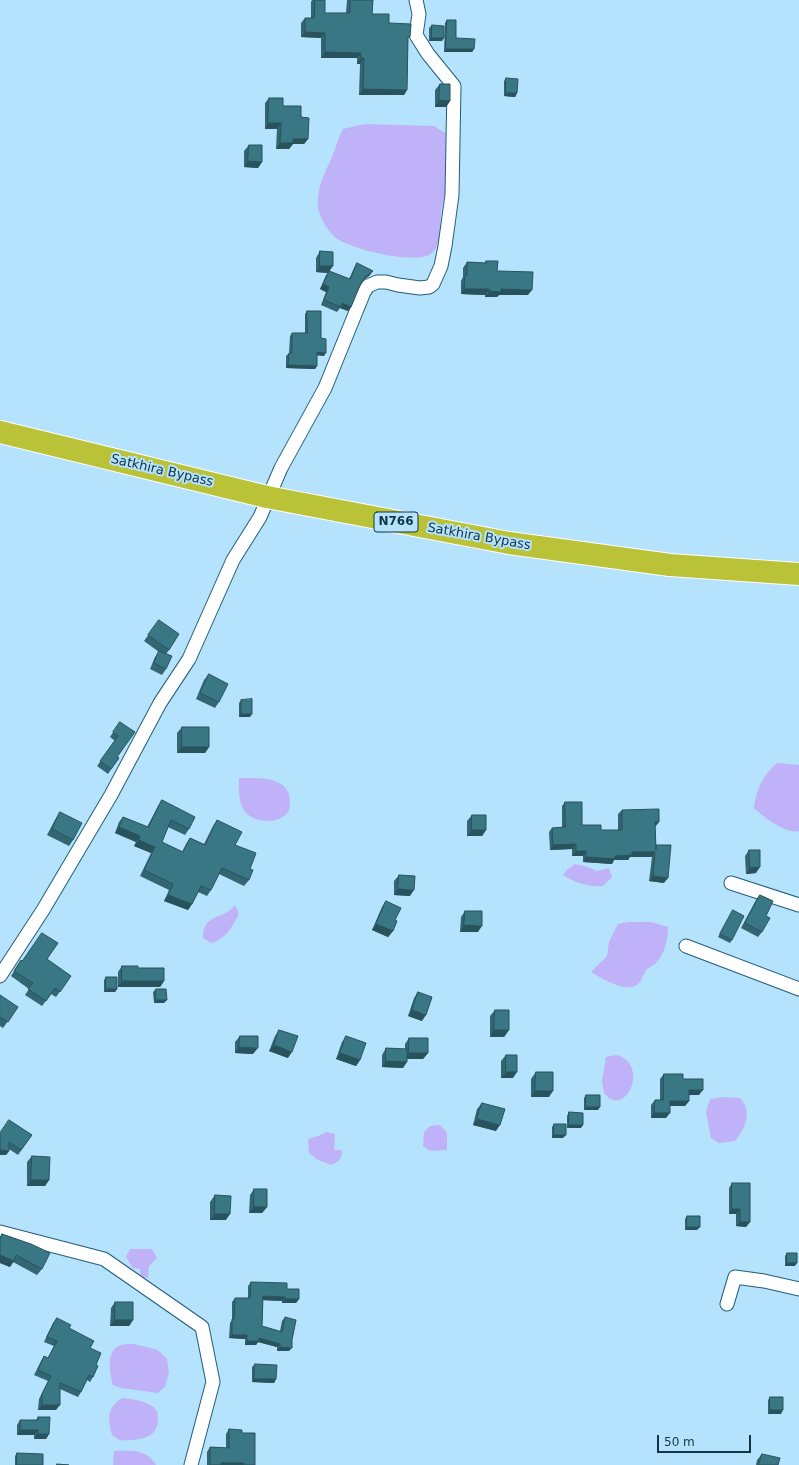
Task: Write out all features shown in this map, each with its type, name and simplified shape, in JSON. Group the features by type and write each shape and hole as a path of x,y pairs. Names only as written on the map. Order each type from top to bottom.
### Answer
{"highway":[{"name":"Satkhira Bypass","path":"0,432 268,497 510,543 670,565 799,574"}],"street":[{"path":"0,976 48,903 111,795 160,703 189,659 233,560 260,517 281,468 325,388 364,292 368,286 377,282 386,282 420,288 429,287 433,284 441,266 446,246 452,195 454,86 428,54 416,35 419,14 416,0"},
{"path":"731,883 799,905"},
{"path":"686,946 799,989"},
{"path":"0,1232 104,1259 202,1327 213,1382 191,1465"},
{"path":"727,1304 735,1277 764,1281 799,1289"}],"shaded area":[{"path":"365,124 434,126 447,134 446,187 441,210 439,240 435,250 424,257 399,257 355,247 336,238 327,228 322,219 318,207 318,194 341,132 343,129"},
{"path":"777,763 799,765 799,831 782,828 763,816 754,808 758,789 764,777"},
{"path":"239,778 272,780 285,787 289,794 290,805 287,813 279,819 268,821 256,819 250,816 241,805"},
{"path":"575,864 597,871 609,868 612,877 603,886 593,886 577,882 563,875"},
{"path":"235,905 239,914 225,935 221,939 211,943 203,938 204,930 210,920 231,910"},
{"path":"629,922 651,922 668,927 668,932 667,942 658,960 654,965 647,969 637,985 626,987 610,982 591,972 607,956 609,942 618,924"},
{"path":"616,1055 625,1059 631,1066 633,1074 633,1083 630,1091 625,1097 618,1100 608,1098 604,1093 602,1081 606,1057"},
{"path":"724,1097 740,1098 744,1103 747,1114 739,1137 735,1141 719,1143 711,1138 706,1112 710,1099"},
{"path":"440,1125 447,1133 447,1150 430,1151 423,1146 424,1132 430,1126"},
{"path":"327,1132 335,1134 334,1150 342,1150 340,1160 331,1165 318,1160 309,1153 308,1139"},
{"path":"130,1249 152,1249 157,1258 149,1266 148,1278 141,1277 140,1269 133,1268 126,1257"},
{"path":"134,1344 158,1350 167,1359 169,1373 165,1387 158,1393 121,1388 113,1385 110,1362 113,1352 121,1345"},
{"path":"122,1398 141,1401 149,1404 155,1409 158,1419 156,1429 150,1435 142,1439 119,1440 112,1435 109,1419 111,1410 113,1406"},
{"path":"114,1451 132,1451 143,1453 156,1465 113,1465"}],"building":[{"path":"315,0 325,0 325,13 350,13 350,0 373,0 372,14 389,14 389,23 411,24 410,37 408,37 407,90 363,89 364,58 361,58 361,53 325,52 325,33 305,32 305,18 314,18"},
{"path":"447,20 456,20 456,38 475,39 474,49 446,49"},
{"path":"432,25 444,26 444,38 432,38"},
{"path":"506,78 518,79 517,93 506,93"},
{"path":"440,84 450,84 450,101 439,100"},
{"path":"269,98 283,98 283,106 301,106 301,117 309,118 308,139 293,139 293,143 280,143 281,123 268,123"},
{"path":"249,145 262,145 262,162 248,161"},
{"path":"320,251 333,252 333,266 320,266"},
{"path":"486,261 498,261 497,271 533,272 532,290 501,289 501,292 489,291 489,289 464,289 465,275 467,275 467,262 486,263"},
{"path":"357,263 373,271 365,277 361,283 351,307 342,303 341,307 324,300 329,287 323,284 329,271 350,279"},
{"path":"307,311 321,311 321,338 326,339 326,353 317,352 317,366 288,365 289,353 292,353 292,333 307,333"},
{"path":"159,620 179,634 169,650 148,635"},
{"path":"159,651 172,656 166,669 154,663"},
{"path":"209,674 228,684 219,702 200,693"},
{"path":"252,699 252,714 241,714 241,700"},
{"path":"120,722 135,732 117,757 119,758 111,769 100,761 118,736 113,732"},
{"path":"182,727 209,727 209,747 182,747"},
{"path":"162,800 195,817 189,829 171,820 162,842 183,852 190,838 205,845 217,820 242,832 235,845 256,853 250,869 253,870 249,880 222,868 211,890 201,886 192,904 168,895 173,884 144,870 155,847 139,840 140,836 119,827 123,817 148,827"},
{"path":"565,802 582,802 582,825 601,825 601,830 622,830 622,810 659,809 659,822 655,822 656,850 656,845 671,845 668,878 653,876 655,852 632,852 632,855 615,856 615,859 586,857 586,851 576,851 576,844 553,845 552,828 565,827"},
{"path":"60,812 82,823 73,840 52,829"},
{"path":"472,815 486,815 486,830 472,830"},
{"path":"749,850 760,850 760,867 750,868"},
{"path":"399,875 415,876 414,890 398,889"},
{"path":"760,895 773,901 766,916 770,918 762,932 745,923"},
{"path":"386,901 401,908 395,920 397,921 393,931 376,924"},
{"path":"733,910 744,916 732,940 720,934"},
{"path":"465,911 482,911 482,926 464,925"},
{"path":"42,933 58,943 47,959 71,976 60,992 55,988 46,1001 28,989 33,983 14,971"},
{"path":"122,966 138,966 138,968 164,968 164,981 122,981"},
{"path":"106,977 117,977 117,989 106,989"},
{"path":"156,989 166,989 167,1000 156,1000"},
{"path":"418,992 432,997 426,1015 412,1010"},
{"path":"0,995 18,1007 8,1022 0,1017"},
{"path":"495,1010 509,1010 509,1030 494,1030"},
{"path":"279,1030 298,1036 292,1052 274,1045"},
{"path":"240,1036 258,1036 258,1048 239,1047"},
{"path":"346,1036 366,1043 360,1060 340,1053"},
{"path":"409,1038 428,1038 428,1053 409,1053"},
{"path":"386,1048 407,1049 407,1062 386,1061"},
{"path":"506,1055 517,1055 517,1072 506,1072"},
{"path":"536,1072 553,1072 553,1091 535,1091"},
{"path":"664,1074 683,1074 683,1079 703,1079 703,1090 689,1090 689,1101 670,1101 670,1113 654,1113 655,1100 663,1100"},
{"path":"586,1095 600,1095 600,1107 586,1107"},
{"path":"482,1103 505,1109 500,1125 477,1119"},
{"path":"569,1112 583,1113 583,1125 569,1125"},
{"path":"9,1120 32,1135 21,1150 9,1142 9,1151 0,1150 0,1133"},
{"path":"554,1124 566,1124 566,1135 554,1135"},
{"path":"32,1156 50,1157 49,1180 31,1180"},
{"path":"732,1183 750,1183 750,1222 740,1222 740,1209 732,1209"},
{"path":"254,1189 267,1189 267,1207 254,1207"},
{"path":"215,1195 231,1196 230,1214 215,1214"},
{"path":"687,1216 700,1216 700,1227 687,1227"},
{"path":"2,1234 31,1244 50,1253 42,1269 16,1255 14,1261 0,1255 0,1240"},
{"path":"787,1253 797,1253 797,1263 787,1263"},
{"path":"251,1282 287,1283 287,1289 299,1289 299,1299 263,1296 262,1326 282,1332 285,1317 296,1320 292,1348 280,1347 280,1344 259,1338 259,1341 247,1341 247,1335 232,1335 232,1319 234,1319 235,1298 250,1298"},
{"path":"115,1302 133,1302 133,1320 115,1320"},
{"path":"57,1318 71,1325 69,1328 94,1341 90,1348 101,1353 96,1365 98,1366 93,1377 89,1375 81,1392 60,1383 60,1405 42,1405 42,1394 51,1376 38,1370 44,1356 48,1358 57,1341 47,1337"},
{"path":"255,1364 277,1365 276,1379 254,1379"},
{"path":"770,1397 783,1397 783,1410 770,1410"},
{"path":"38,1417 50,1417 49,1434 38,1434 38,1430 20,1430 20,1420 38,1420"},
{"path":"229,1429 242,1430 242,1433 255,1433 255,1465 244,1465 244,1463 221,1463 221,1465 210,1465 210,1447 229,1448"},
{"path":"17,1453 43,1454 43,1465 17,1465"},
{"path":"762,1454 780,1458 778,1465 759,1465"}]}
